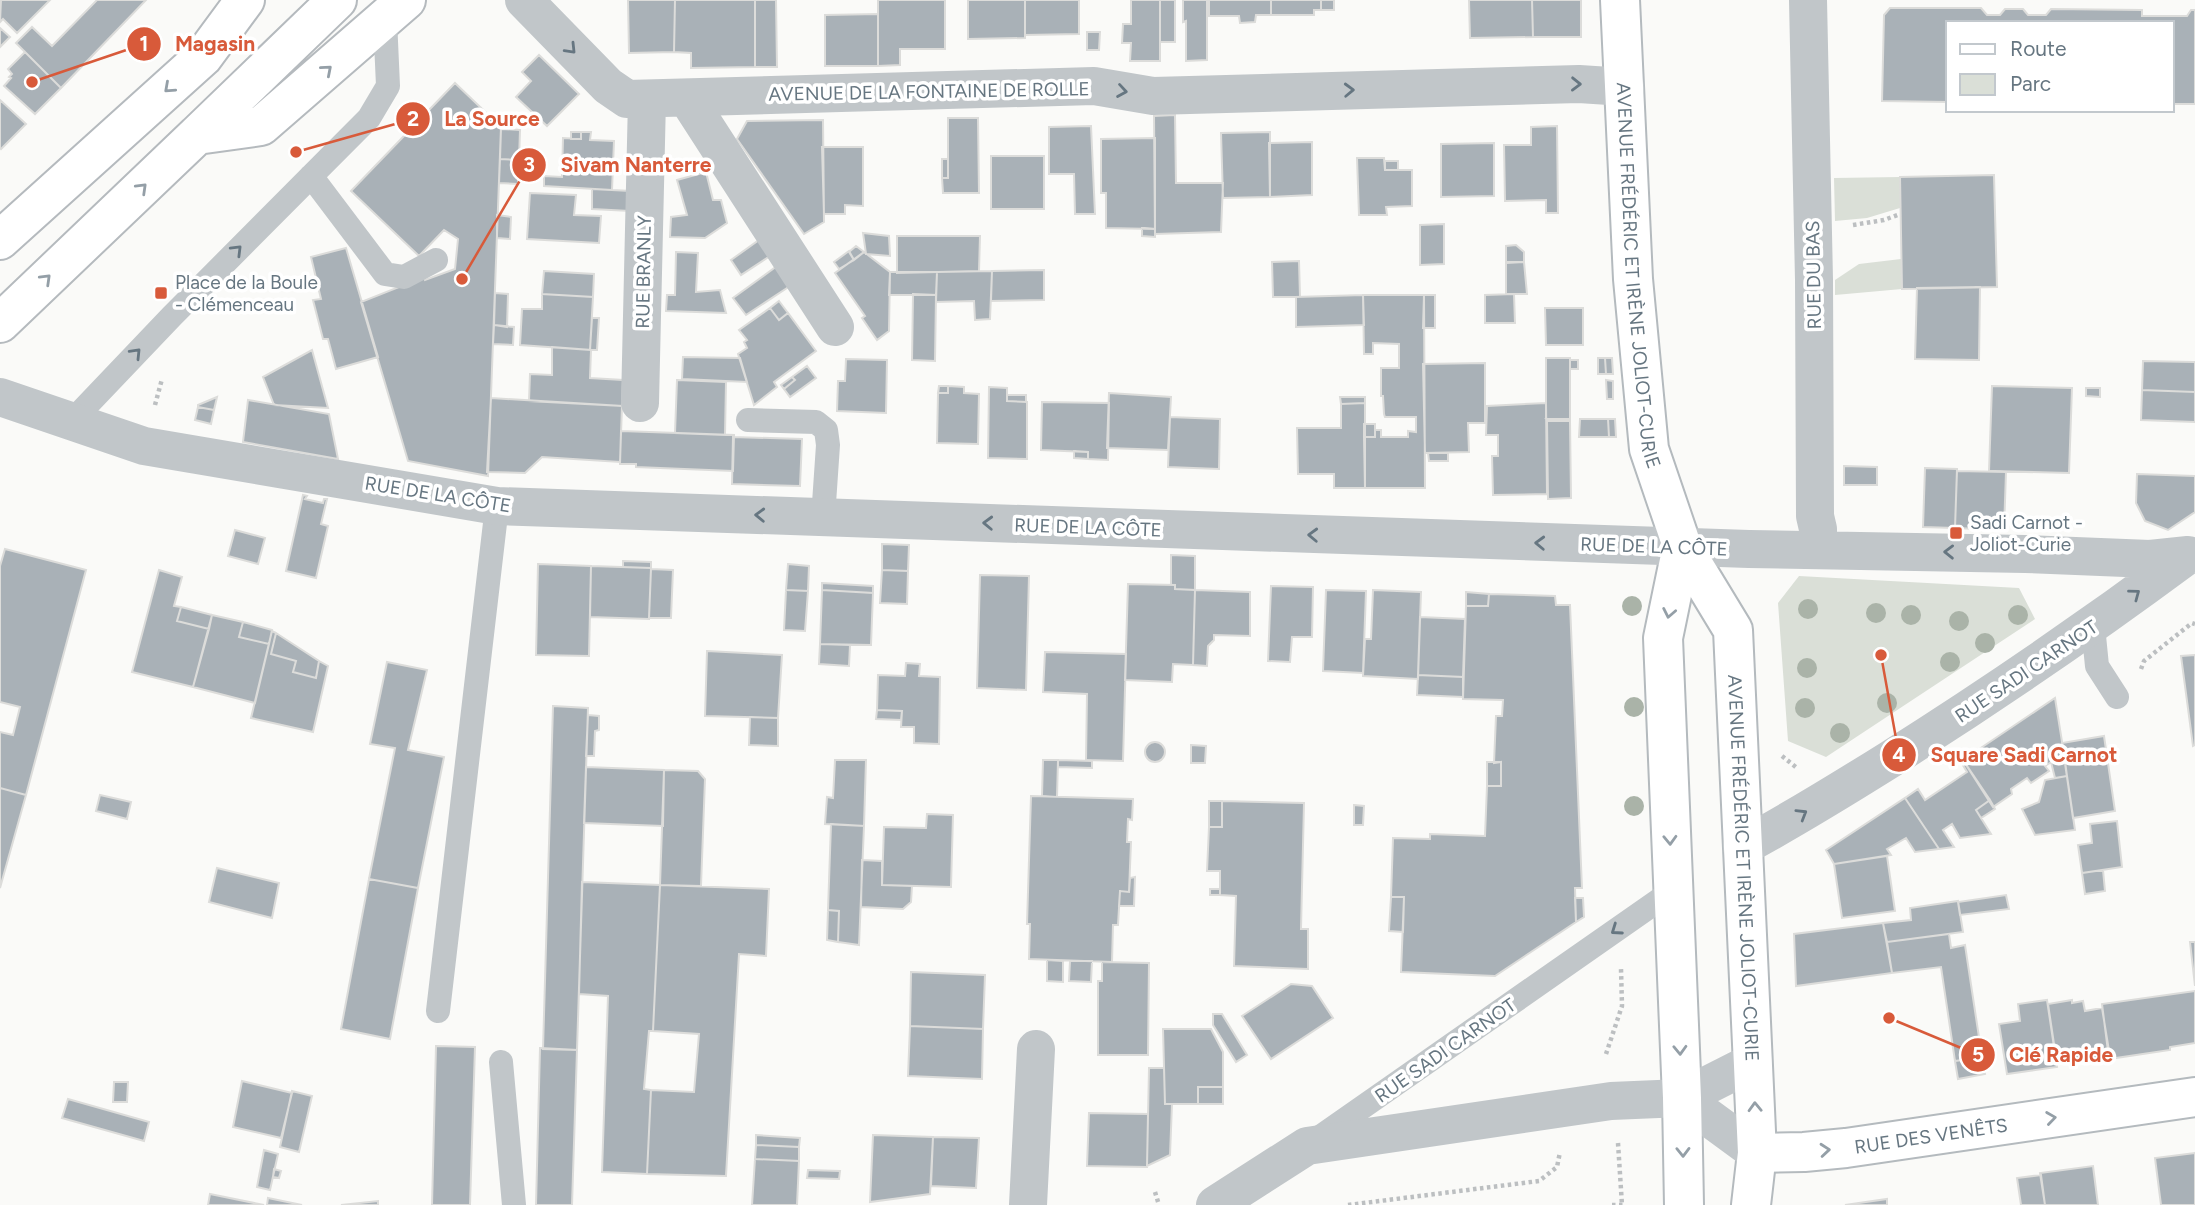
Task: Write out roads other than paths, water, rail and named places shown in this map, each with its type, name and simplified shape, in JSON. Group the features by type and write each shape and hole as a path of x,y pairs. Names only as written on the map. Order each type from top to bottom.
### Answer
{"main road":[{"path":"203,57 246,0"},
{"path":"0,240 203,57 253,21 276,0"},
{"path":"0,323 337,0"},
{"name":"AVENUE FRÉDÉRIC ET IRÈNE JOLIOT-CURIE","path":"1620,0 1633,279 1649,449 1682,546 1733,630 1757,1153 1751,1205"},
{"path":"197,135 261,126 396,10"},
{"path":"1682,546 1663,638 1684,1205"},
{"name":"RUE DES VENÊTS","path":"1757,1153 1846,1148 2195,1097"}],"street":[{"name":"AVENUE DE LA FONTAINE DE ROLLE","path":"524,0 608,86 627,99 1094,86 1153,96 1579,84 1625,87"},
{"name":"RUE DU BAS","path":"1808,0 1814,281 1815,516 1818,551"},
{"path":"687,98 835,327"},
{"name":"RUE BRANLY","path":"639,403 647,99"},
{"name":"RUE DE LA CÔTE","path":"0,397 144,446 496,506 1597,545 2150,559 2192,553"},
{"name":"RUE SADI CARNOT","path":"1742,847 1806,812 1958,717 2093,626 2192,553"},
{"path":"1028,1205 1036,1049"},
{"path":"1307,1146 1611,1101 1682,1098 1753,1062"},
{"path":"1682,1098 1757,1153"},
{"name":"RUE SADI CARNOT","path":"1215,1205 1307,1146"}],"lane":[{"path":"71,422 154,334 369,118 388,86 396,10"},
{"path":"311,176 385,274 404,277 436,260"},
{"path":"748,420 816,422 823,426 828,445 823,518"},
{"path":"439,1011 496,506"},
{"path":"2093,626 2097,666 2118,697"},
{"name":"RUE SADI CARNOT","path":"1307,1146 1672,891"},
{"path":"501,1062 514,1205"}],"place":[{"name":"Magasin","path":"32,82"},
{"name":"La Source","path":"296,152"},
{"name":"Sivam Nanterre","path":"462,279"},
{"name":"Place de la Boule - Clémenceau","path":"161,293"},
{"name":"Sadi Carnot - Joliot-Curie","path":"1956,533"},
{"name":"Square Sadi Carnot","path":"1881,655"},
{"name":"Clé Rapide","path":"1889,1018"}]}
